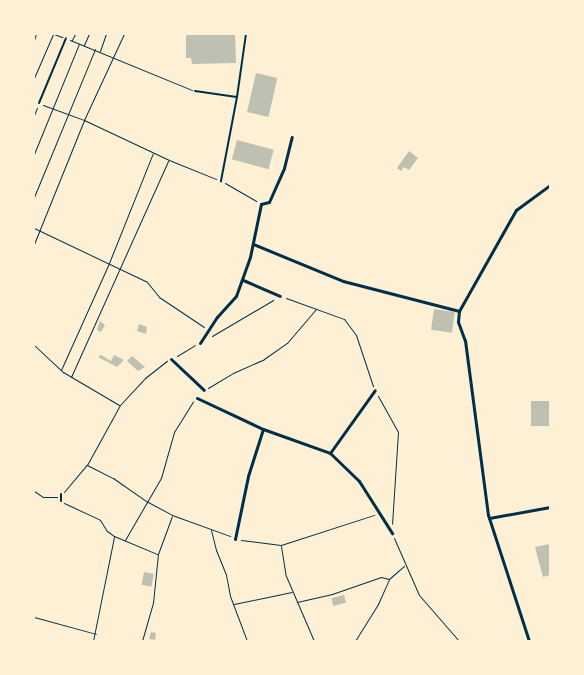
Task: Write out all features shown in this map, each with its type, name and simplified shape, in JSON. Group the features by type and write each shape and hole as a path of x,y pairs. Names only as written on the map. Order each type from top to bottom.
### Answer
{"street":[{"path":"200,343 208,330 236,296 243,280 253,244 261,204 269,202 284,168 292,137"},
{"path":"529,641 489,518 464,341 458,322 459,311 516,210 550,186"},
{"path":"253,244 344,281 459,311"},
{"path":"243,280 280,296"},
{"path":"171,359 204,390"},
{"path":"330,453 374,390"},
{"path":"197,398 263,429 330,453 359,481 392,533"},
{"path":"235,538 248,476 263,429"},
{"path":"489,518 550,506"}],"lane":[{"path":"221,181 237,97 246,34"},
{"path":"39,103 66,38"},
{"path":"195,91 237,97"},
{"path":"61,494 61,501"}],"path":[{"path":"34,40 36,34"},
{"path":"34,78 53,34 100,51 195,91"},
{"path":"72,41 74,34"},
{"path":"84,46 89,34"},
{"path":"100,51 106,34"},
{"path":"34,244 84,120 124,34"},
{"path":"34,154 79,44"},
{"path":"34,197 95,49"},
{"path":"34,115 39,103 84,120 169,160 221,181 261,204"},
{"path":"61,370 109,263 154,153"},
{"path":"71,377 169,160"},
{"path":"34,228 147,282 159,297 208,330"},
{"path":"54,498 61,494 87,465 120,405 158,366 280,296 317,308 344,319 356,335 374,390 398,432 392,533 419,595 459,641"},
{"path":"204,390 233,373 264,359 287,343 317,308"},
{"path":"34,345 71,377 120,405"},
{"path":"125,540 161,478 174,432 186,411 197,398"},
{"path":"87,465 113,478 146,501 172,515 235,538 281,545 380,513"},
{"path":"34,491 43,497 54,498 100,520 114,536 158,554"},
{"path":"142,641 153,603 158,554 172,515"},
{"path":"211,530 247,641"},
{"path":"94,641 114,536"},
{"path":"281,545 286,576 314,641"},
{"path":"355,641 378,604 389,579 405,566"},
{"path":"297,602 332,594 381,577 389,579"},
{"path":"234,604 293,592"},
{"path":"34,617 96,634"}],"building":[{"path":"235,34 236,63 192,64 191,58 186,58 186,35"},
{"path":"256,73 277,78 268,117 247,112"},
{"path":"237,140 274,150 269,169 232,159"},
{"path":"409,151 418,158 409,170 404,167 401,171 397,168"},
{"path":"434,309 455,312 452,333 431,330"},
{"path":"100,321 105,325 101,332 97,330"},
{"path":"139,324 147,327 146,334 137,331"},
{"path":"101,355 111,361 114,355 124,360 117,367 98,357"},
{"path":"132,356 145,367 138,371 127,361"},
{"path":"531,401 550,401 550,426 531,426"},
{"path":"550,544 550,575 543,577 535,547"},
{"path":"144,572 154,574 151,587 142,585"},
{"path":"344,595 346,603 333,606 331,598"},
{"path":"151,632 156,633 155,640 149,639"}]}
